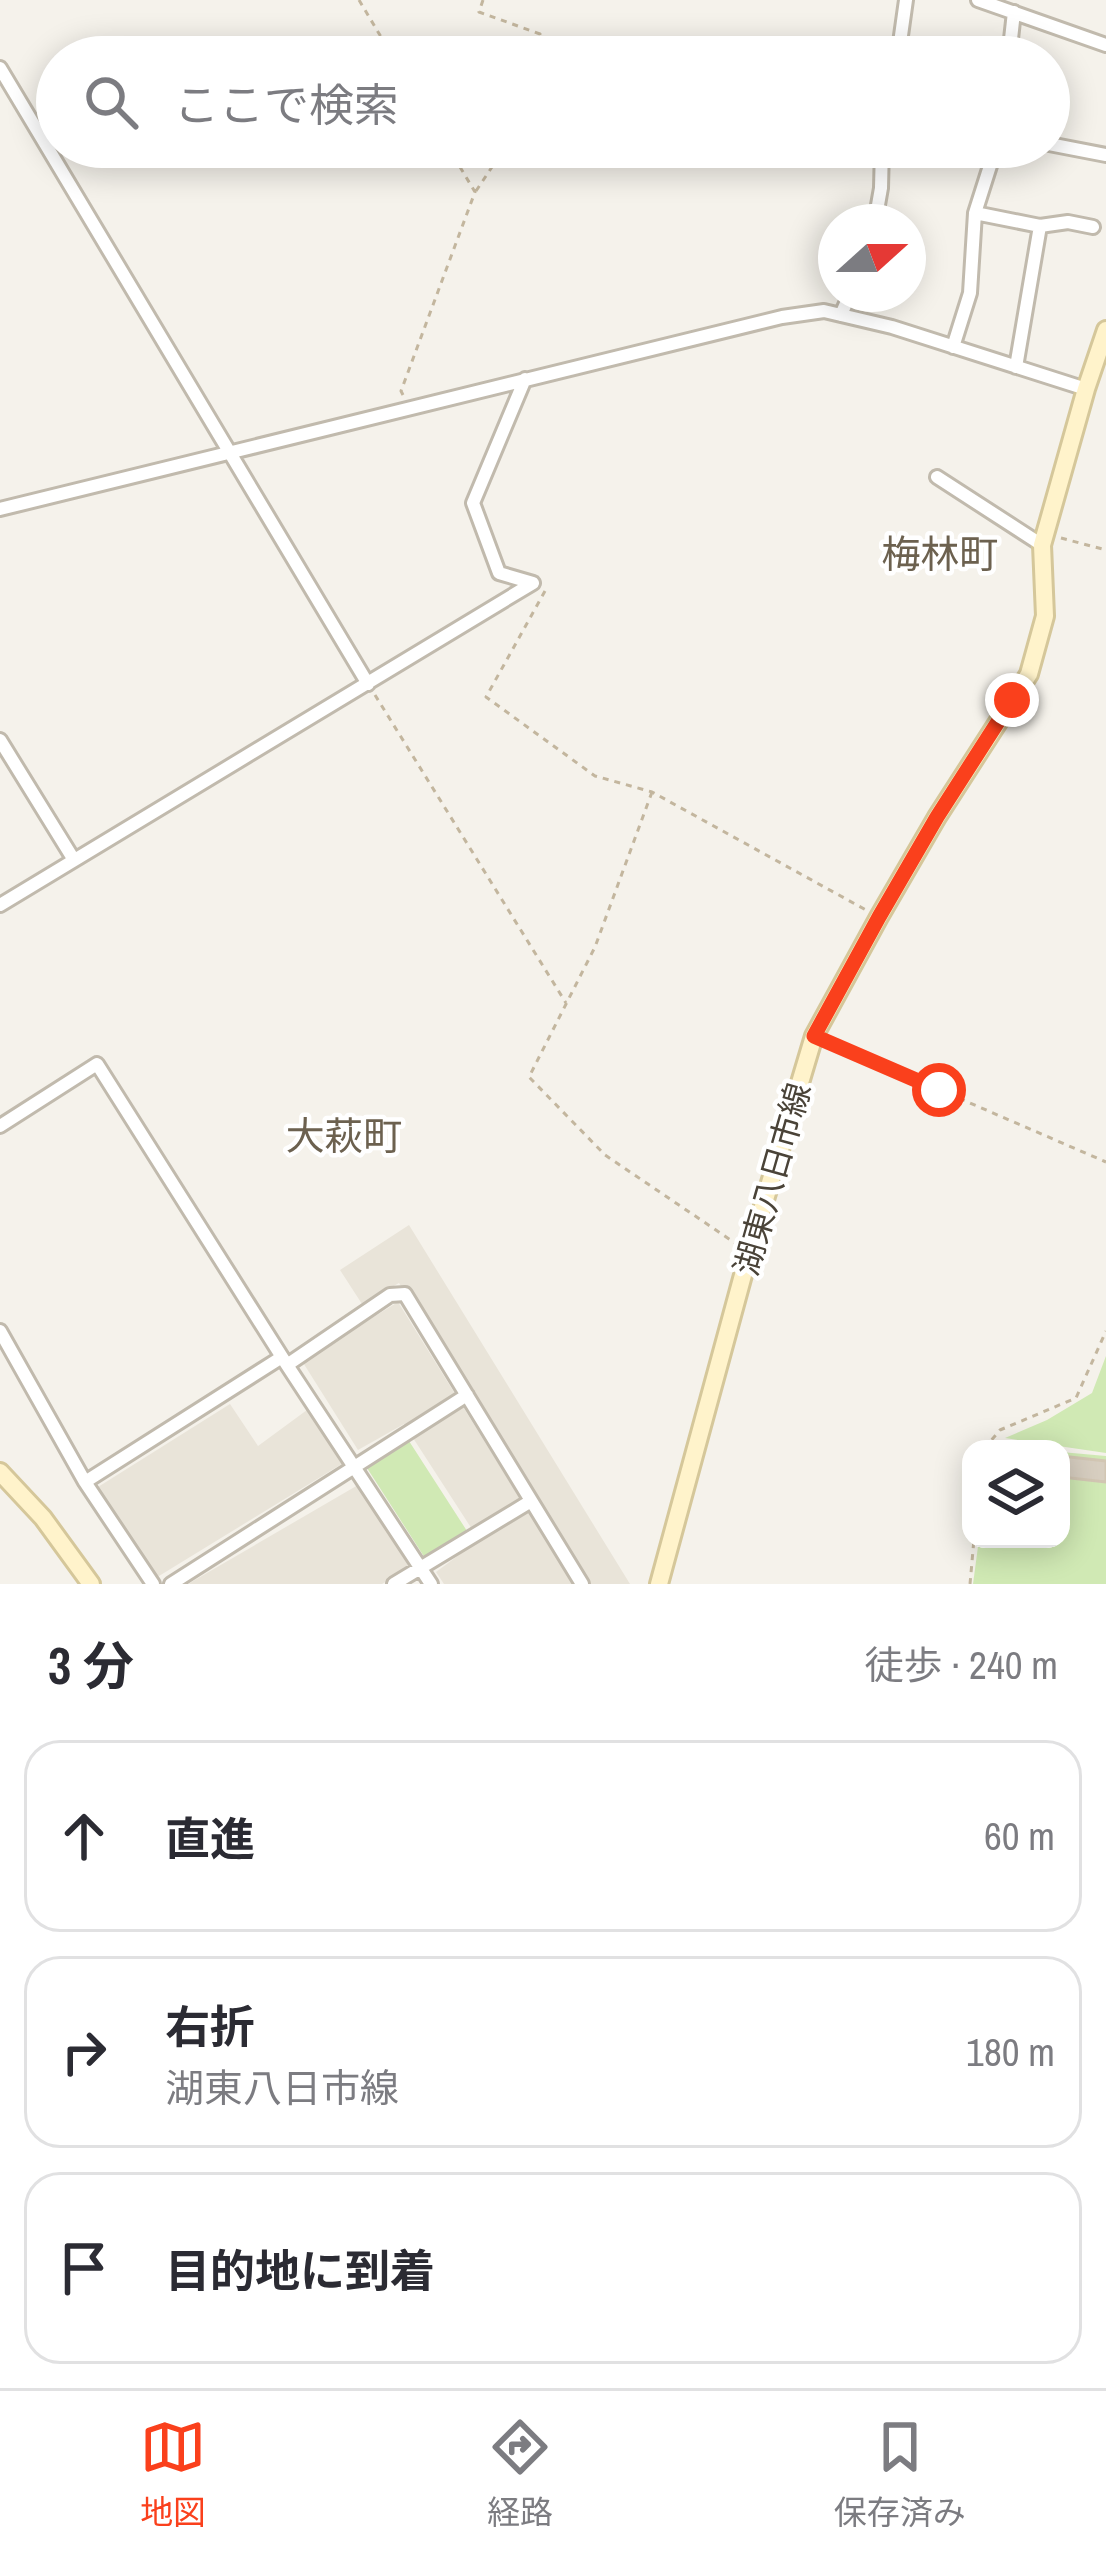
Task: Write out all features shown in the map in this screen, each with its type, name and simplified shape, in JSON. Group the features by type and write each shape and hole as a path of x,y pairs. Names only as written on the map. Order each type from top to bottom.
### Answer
{"main road":[{"name":"湖東八日市線","path":"659,1584 814,1036 937,817 1029,674 1045,616 1044,540 1106,330"},
{"path":"0,1472 43,1518 91,1584"}],"street":[{"path":"901,36 906,0"},
{"path":"979,0 1106,45"},
{"path":"1011,36 1014,12"},
{"path":"0,68 36,129"},
{"path":"1070,148 1106,155"},
{"path":"59,168 368,684"},
{"path":"878,204 881,168"},
{"path":"953,346 970,293 975,213 989,168"},
{"path":"975,213 1040,226 1068,222 1093,227"},
{"path":"1016,367 1040,226"},
{"path":"0,509 782,317 824,311 892,327 1086,389"},
{"path":"525,379 473,503 499,573 533,584"},
{"path":"937,477 1044,540"},
{"path":"0,905 533,584"},
{"path":"0,740 74,860"},
{"path":"0,1126 97,1064 431,1584"},
{"path":"85,1482 390,1295 405,1294 582,1584"},
{"path":"0,1331 85,1482 153,1584"},
{"path":"171,1584 466,1395"},
{"path":"394,1584 531,1501"}],"path":[{"path":"358,0 380,36"},
{"path":"483,0 479,12 539,36"},
{"path":"461,168 476,192"},
{"path":"407,408 401,391 476,192 492,168"},
{"path":"1044,540 1106,550"},
{"path":"533,584 546,592 486,698 595,776 652,792 879,917"},
{"path":"368,684 567,1005"},
{"path":"652,792 595,947 529,1077 605,1155 749,1253"},
{"path":"814,1036 1106,1162"},
{"path":"992,1440 1000,1430 1076,1398 1106,1331"},
{"path":"970,1584 973,1548"}],"shaded area":[{"path":"409,1225 630,1584 587,1584 399,1283 362,1304 340,1270"},
{"path":"398,1302 573,1584 444,1584 436,1572 479,1540 404,1424 358,1450 302,1361"},
{"path":"230,1404 258,1446 307,1410 345,1462 159,1576 152,1574 98,1487"},
{"path":"358,1485 408,1559 408,1568 382,1584 188,1584"}],"green space":[{"path":"1106,1356 1106,1453 1070,1448 1070,1440 1005,1438 1047,1420 1092,1393"},
{"path":"409,1441 467,1531 425,1558 367,1468"},
{"path":"1070,1453 1106,1456 1106,1584 973,1584 978,1548 1070,1548"}],"building":[{"path":"1070,1457 1106,1461 1106,1482 1070,1478"}],"district":[{"name":"梅林町","path":"940,554"},
{"name":"大萩町","path":"344,1136"}],"route":[{"path":"939,1090 814,1036 937,817 1012,700"}]}
